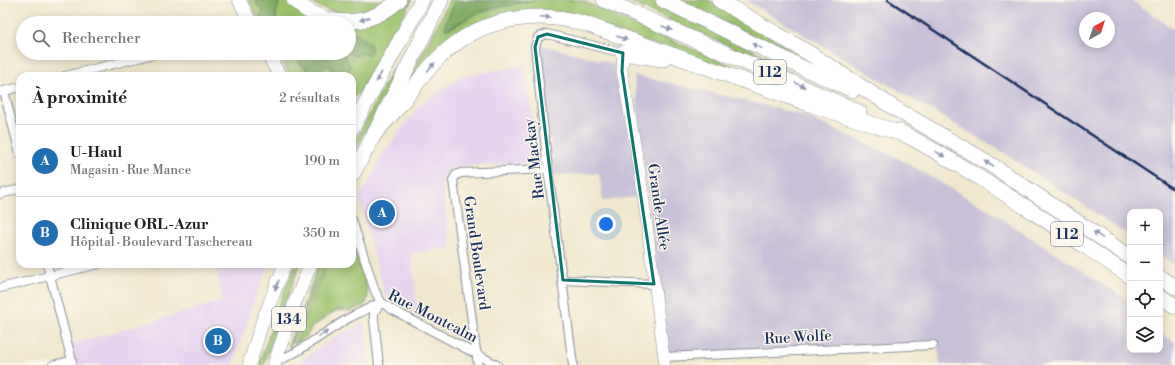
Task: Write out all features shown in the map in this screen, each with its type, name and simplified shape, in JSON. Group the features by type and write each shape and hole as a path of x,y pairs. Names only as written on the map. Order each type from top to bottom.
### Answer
{"highway":[{"path":"294,0 306,10 317,16"},
{"path":"356,21 376,16 387,10 399,0"},
{"path":"356,120 422,0"},
{"path":"356,168 375,133 441,0"},
{"name":"112","path":"604,0 832,99 906,135 1009,196 1127,274"},
{"path":"663,0 804,69 896,109"},
{"path":"718,0 812,55 896,109"},
{"path":"375,133 431,66 447,50 471,33 482,28 515,18 536,16 565,18 586,24 812,105 906,135"},
{"path":"623,53 666,59 677,57"},
{"path":"356,103 369,95"},
{"name":"112","path":"896,109 987,162 1127,255"},
{"path":"1163,279 1175,287"},
{"path":"1163,298 1175,306"}],"main road":[{"path":"239,0 247,16"},
{"name":"Grande Allée","path":"623,53 622,71 640,172 664,361"},
{"path":"271,60 278,72"},
{"name":"134","path":"249,365 263,320 283,268"},
{"name":"134","path":"274,364 308,268"}],"street":[{"name":"Rue Mackay","path":"573,365 548,169 535,47 538,37 547,34 623,53"},
{"path":"81,72 130,60"},
{"path":"16,88 2,92 16,140"},
{"name":"Grand Boulevard","path":"478,365 453,180 456,175 461,174 548,169"},
{"path":"0,194 16,190"},
{"path":"356,232 375,291 381,302 374,313 379,365"},
{"path":"48,268 72,360 53,365"},
{"path":"0,288 82,268"},
{"path":"563,280 654,284"},
{"name":"Rue Montcalm","path":"274,364 296,352 347,319 381,302 391,309 497,365"},
{"name":"Rue Wolfe","path":"664,361 932,345"}],"highlighted area":[{"path":"547,34 623,53 622,71 654,284 563,280 535,47 538,37"}],"shaded area":[{"path":"745,0 1131,0 1175,30 1175,266 1163,258 1163,209 1127,209 1127,234 1009,156"},
{"path":"540,45 613,63 643,196 603,201 599,173 554,175"},
{"path":"523,65 538,158 535,164 470,165 451,168 442,185 451,248 412,253 417,311 385,295 359,199 383,153 419,106 460,77"},
{"path":"634,75 805,116 894,156 987,209 1127,300 1127,353 1163,353 1163,335 1175,342 1175,365 940,365 938,343 667,353"},
{"path":"216,268 268,268 259,287 233,365 69,365 69,345 223,301"},
{"path":"364,322 370,365 293,365 337,336"}],"green space":[{"path":"248,0 257,0 256,1 263,11 263,16 257,16"},
{"path":"257,0 277,0 279,3 276,16 260,16 263,11 257,5"},
{"path":"277,0 286,0 296,9 308,16 276,16 279,3"},
{"path":"309,0 386,0 367,10 347,13 327,10"},
{"path":"406,0 412,0 361,90 356,96 356,72 347,72 349,70 342,60 356,60 356,56 365,42 360,35 356,34 356,24"},
{"path":"449,0 456,0 445,24 451,28 477,13 518,3 535,0 581,0 619,18 812,100 576,17 497,18 402,92"},
{"path":"456,0 535,0 477,13 446,30 445,24"},
{"path":"624,0 651,0 777,62 775,66"},
{"path":"679,0 709,0 794,51 791,55"},
{"path":"356,33 370,44 372,51 368,55 363,53 356,56"},
{"path":"281,60 297,60 300,64 306,67 306,72 288,72"},
{"path":"297,60 347,60 351,66 347,72 333,72 330,66 326,65 321,72 305,72 306,67 300,64"},
{"path":"326,64 330,66 333,72 321,72"},
{"path":"392,70 397,73 356,149 356,140"},
{"path":"356,256 367,288 368,296 366,303 363,306 350,311 337,310 312,327 306,337 294,344 316,288 325,268 356,268"},
{"path":"293,268 298,268 264,365 259,365 276,312"},
{"path":"318,268 323,268 322,274 314,288 290,347 289,344"}],"railway":[{"path":"888,0 1175,190"}],"place":[{"name":"U-Haul","path":"382,213"},
{"name":"Clinique ORL-Azur","path":"218,341"}]}
